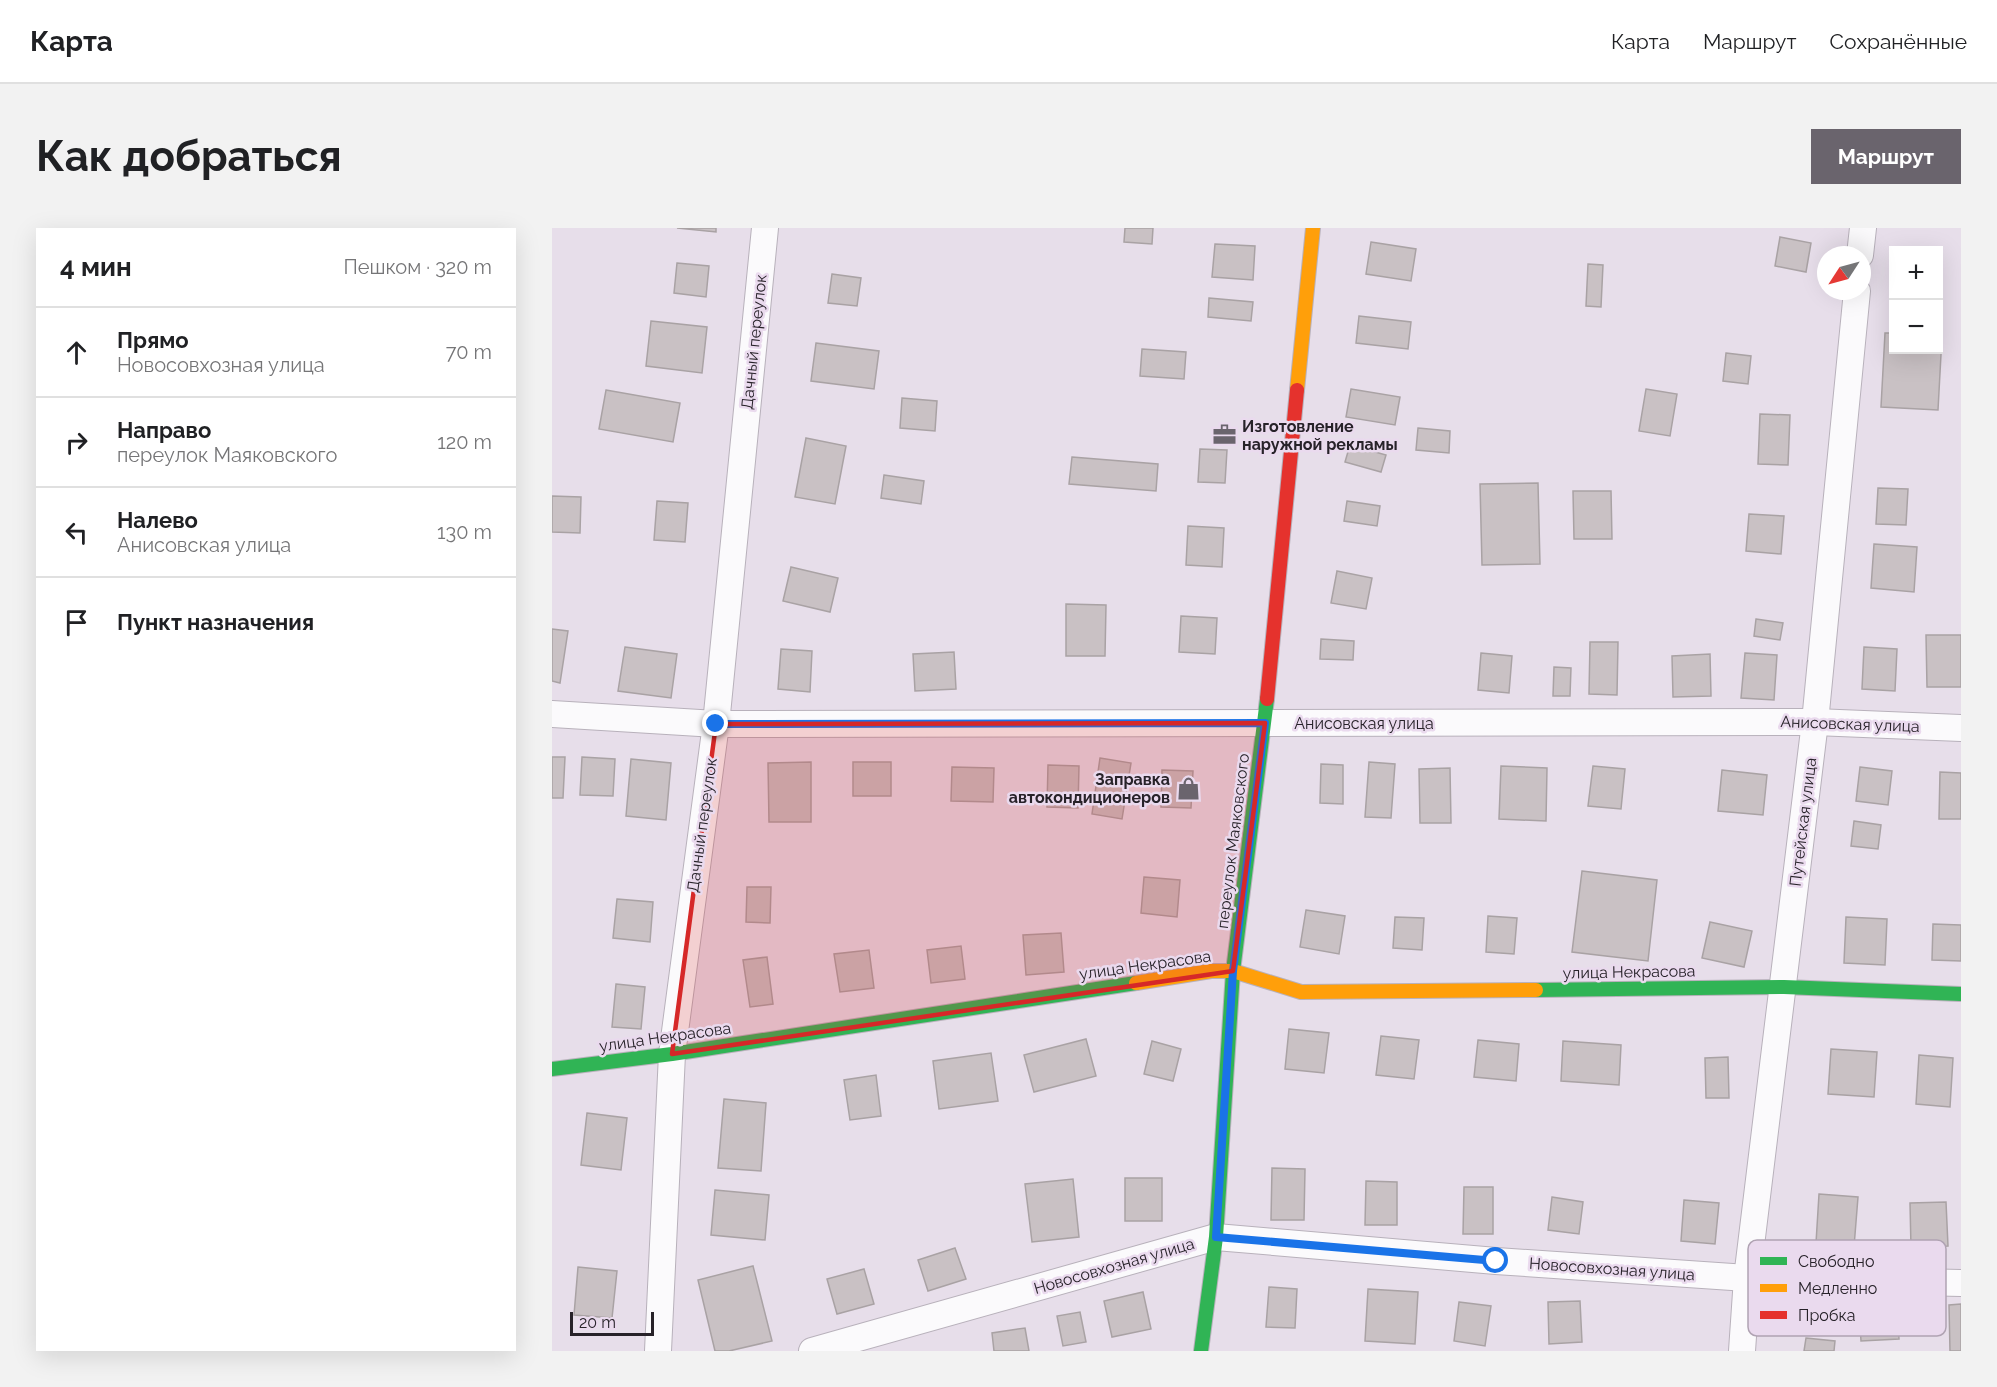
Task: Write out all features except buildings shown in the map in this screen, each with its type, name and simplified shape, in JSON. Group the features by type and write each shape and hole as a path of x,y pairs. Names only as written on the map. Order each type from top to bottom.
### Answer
{"street":[{"name":"Дачный переулок","path":"657,1351 672,1054 716,724 765,228"},
{"name":"переулок Маяковского","path":"1201,1351 1216,1237 1233,971 1265,723 1312,228"},
{"path":"1861,246 1863,228"},
{"name":"Путейская улица","path":"1752,1240 1815,722 1856,300"},
{"name":"Анисовская улица","path":"552,714 716,724 1815,722 1961,728"},
{"name":"улица Некрасова","path":"552,1069 672,1054 1211,971 1233,971 1301,992 1784,987 1961,993"},
{"name":"Новосовхозная улица","path":"812,1351 1216,1237 1496,1261 1747,1278"},
{"name":"Путейская улица","path":"1742,1351 1748,1270"},
{"name":"Новосовхозная улица","path":"1946,1283 1961,1283"}],"highlighted area":[{"path":"1265,723 1233,971 672,1054 716,724"}],"traffic: fast":[{"path":"1201,1351 1216,1237 1233,971 1267,699"},
{"path":"552,1069 672,1054 1136,983"},
{"path":"1536,990 1784,987 1961,994"}],"traffic: slow":[{"path":"1297,390 1313,228"},
{"path":"1136,983 1211,971 1233,971 1301,992 1536,990"}],"traffic: jam":[{"path":"1267,699 1297,390"}],"place":[{"name":"Изготовление наружной рекламы","path":"1224,435"},
{"name":"Заправка автокондиционеров","path":"1188,788"}],"route":[{"path":"716,724 1265,723 1233,971 1216,1237 1496,1261"}]}
